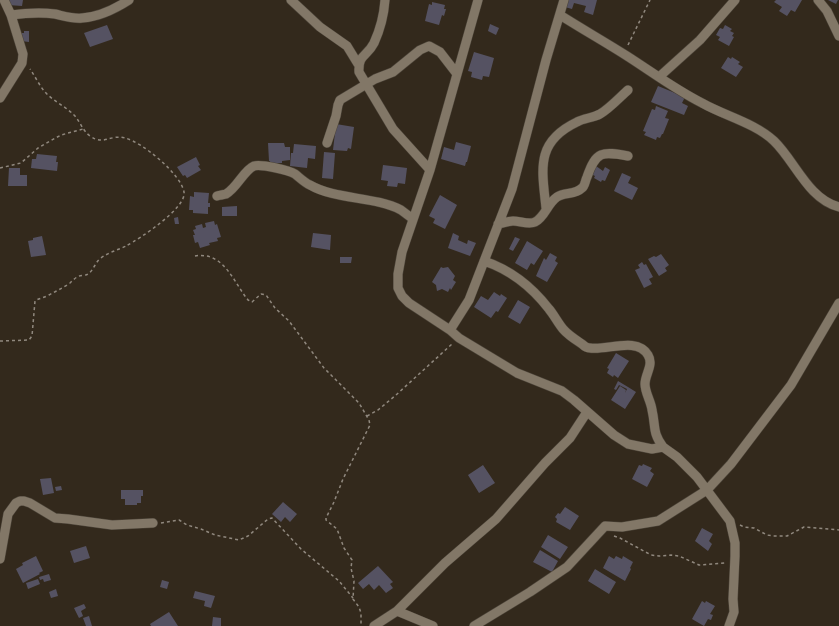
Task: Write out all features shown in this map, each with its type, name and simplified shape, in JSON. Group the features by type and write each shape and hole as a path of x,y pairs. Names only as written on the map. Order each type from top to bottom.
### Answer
{"street":[{"path":"0,98 22,63 23,54 11,15 4,0"},
{"path":"11,15 24,13 47,13 82,18 95,16 114,9 129,0"},
{"path":"291,0 320,27 347,46 358,64 359,72 366,85 393,129 430,170"},
{"path":"358,64 374,42 380,26 385,0"},
{"path":"478,0 430,170 401,259 398,274 398,288 402,296 409,303 450,330 459,338 516,373 562,392 574,400 614,435 628,444 652,449 663,447"},
{"path":"450,330 469,300 512,189 546,60 564,0"},
{"path":"659,77 700,40 735,0"},
{"path":"818,0 827,11 839,36"},
{"path":"560,15 702,103 743,122 770,137 814,191 828,203 839,207"},
{"path":"327,143 340,100 393,72 411,57 429,46 440,52 457,74"},
{"path":"546,208 543,174 545,149 551,140 576,122 600,114 628,90"},
{"path":"498,224 512,221 531,223 536,221 551,202 558,196 577,192 584,187 592,163 598,156 606,153 628,156"},
{"path":"217,196 226,194 237,185 248,170 253,166 260,166 290,172 310,186 332,193 362,199 400,210 413,219"},
{"path":"484,261 498,266 523,282 548,308 564,330 589,348 597,349 622,345 640,348 648,356 650,368 645,388 652,410 656,438 663,447 677,457 697,477 726,513 731,522 735,543 735,562 733,600 734,612 729,626"},
{"path":"474,626 563,570 605,526 622,527 658,521 707,490 731,464 791,386 839,302"},
{"path":"374,626 397,611 445,563 496,520 545,463 570,438 587,412"},
{"path":"0,559 8,514 16,503 20,501 30,503 55,518 112,525 153,523"},
{"path":"397,611 433,626"}],"path":[{"path":"624,54 650,0"},
{"path":"0,341 29,340 32,336 35,302 37,300 48,296 78,276 87,275 90,273 99,259 130,243 160,222 180,204 184,196 184,190 170,170 146,149 132,140 117,137 101,141 90,136 74,115 46,92 28,67 22,63"},
{"path":"0,168 21,163 38,148 50,141 61,135 83,128"},
{"path":"196,256 210,256 216,259 226,268 248,300 252,302 261,294 266,295 275,308 289,321 324,368 359,403 369,420 370,425 343,479 326,518 326,520 337,529 344,548 352,560 351,568 354,581 353,599"},
{"path":"366,416 378,410 396,395 459,338"},
{"path":"153,523 179,520 187,526 201,529 215,535 239,540 248,536 268,518 272,518 301,549 338,581 353,599 359,607 361,626"},
{"path":"731,522 744,527 754,528 767,535 773,536 787,536 804,527 839,530"},
{"path":"611,535 620,538 651,555 679,556 699,565 735,562"}],"building":[{"path":"8,0 23,0 22,6 8,5"},
{"path":"567,0 597,0 593,15 584,12 586,6 574,3 572,9 565,7"},
{"path":"776,0 802,0 795,12 791,10 787,16 779,11 782,7 774,2"},
{"path":"828,0 838,0 836,4"},
{"path":"432,2 445,5 444,9 446,9 444,16 442,15 439,25 425,21 429,4 432,5"},
{"path":"490,24 499,28 496,35 488,31"},
{"path":"107,25 113,39 90,47 84,33"},
{"path":"725,25 732,29 730,31 734,33 732,36 734,37 729,46 718,40 720,37 716,35 720,28 723,29"},
{"path":"24,31 29,31 29,42 21,41 22,33 24,33"},
{"path":"474,52 494,58 489,77 483,76 482,80 471,77 472,72 468,71"},
{"path":"728,57 731,59 732,57 740,62 738,64 743,67 736,77 721,68"},
{"path":"658,86 685,97 682,103 688,106 684,115 651,102"},
{"path":"656,106 668,111 665,118 669,119 663,134 660,138 657,137 656,140 644,135 646,132 643,131 652,109 655,110"},
{"path":"336,124 354,127 351,149 348,148 347,151 333,150"},
{"path":"456,142 471,146 465,166 441,159 444,147 454,150"},
{"path":"268,143 284,143 285,147 290,147 290,160 282,161 282,163 270,163"},
{"path":"294,144 316,146 315,159 308,158 307,168 290,166 291,153 293,153"},
{"path":"324,152 335,153 333,179 322,178"},
{"path":"37,154 57,156 57,171 31,168 32,159 36,159"},
{"path":"196,157 200,165 198,166 201,170 187,178 185,175 183,176 177,167"},
{"path":"383,165 407,168 405,184 398,183 397,187 387,186 388,181 381,180"},
{"path":"596,166 603,171 605,167 610,170 605,181 602,180 601,182 594,178 595,176 591,174"},
{"path":"9,168 20,168 20,175 27,175 27,186 8,186"},
{"path":"622,173 631,177 628,183 638,188 632,200 614,191"},
{"path":"194,192 209,193 208,203 210,203 210,207 208,207 208,214 193,213 193,210 189,210 190,196 194,197"},
{"path":"440,195 457,205 445,229 433,223 435,219 429,216"},
{"path":"237,206 237,216 222,216 222,207"},
{"path":"178,217 179,224 175,224 174,218"},
{"path":"214,221 215,225 217,224 221,237 217,238 218,241 209,243 210,245 200,248 198,242 195,243 193,235 195,235 193,230 196,229 195,226 202,224 203,228 206,227 205,223"},
{"path":"313,233 331,235 330,250 311,247"},
{"path":"453,233 459,236 458,240 467,244 468,240 476,243 470,256 448,248"},
{"path":"42,236 46,255 31,257 28,241"},
{"path":"515,237 520,239 513,251 509,249"},
{"path":"527,241 543,251 534,265 531,263 527,270 515,263"},
{"path":"550,253 557,257 555,261 558,263 547,282 536,276 544,258 546,260"},
{"path":"661,254 669,265 665,268 667,271 659,276 648,259"},
{"path":"340,257 352,257 351,263 340,263"},
{"path":"642,262 644,265 646,264 653,277 649,279 652,284 644,288 635,270 640,268 638,265"},
{"path":"441,267 448,267 455,276 453,280 456,282 448,292 442,289 437,291 436,285 432,282"},
{"path":"494,292 507,298 498,312 496,311 491,318 474,307 481,296 488,300"},
{"path":"518,300 530,307 520,324 508,317"},
{"path":"616,353 629,361 618,378 607,373 609,369 607,368"},
{"path":"618,381 628,387 627,389 619,385 616,390 614,389"},
{"path":"620,386 626,390 625,393 628,387 636,392 625,409 611,400"},
{"path":"643,464 652,468 650,471 654,474 647,487 632,479 639,465 642,466"},
{"path":"483,465 495,483 479,493 468,475"},
{"path":"51,478 54,493 43,495 40,479"},
{"path":"61,486 62,490 56,491 55,487"},
{"path":"121,490 143,490 141,503 137,503 137,505 125,505 125,499 121,499"},
{"path":"283,502 297,514 290,522 285,517 281,522 272,514"},
{"path":"565,507 579,516 570,530 556,522 557,519 555,517 558,513 560,514"},
{"path":"702,528 713,534 709,541 712,544 708,551 695,541"},
{"path":"548,535 568,547 560,559 541,547"},
{"path":"86,546 90,558 74,563 70,551"},
{"path":"540,550 558,561 552,572 533,562"},
{"path":"36,556 43,571 23,583 16,569 23,565 22,563"},
{"path":"609,556 614,559 616,556 622,559 623,556 633,562 625,581 603,568"},
{"path":"378,566 393,582 390,584 393,588 386,593 379,585 374,590 369,584 363,589 358,583"},
{"path":"595,569 616,582 609,594 588,581"},
{"path":"49,574 51,580 44,582 43,579 40,580 39,577"},
{"path":"38,579 40,584 28,589 26,583"},
{"path":"162,580 169,582 167,589 160,587"},
{"path":"56,589 58,596 51,598 49,592"},
{"path":"195,591 215,596 211,608 204,606 205,601 193,598"},
{"path":"702,601 705,603 706,601 715,606 710,614 713,615 711,620 708,619 704,626 692,619"},
{"path":"84,604 86,608 81,611 83,616 79,618 74,608"},
{"path":"169,612 178,626 151,626 150,624"},
{"path":"89,616 92,626 86,626 83,618"},
{"path":"213,617 221,618 221,626 212,626"}]}
